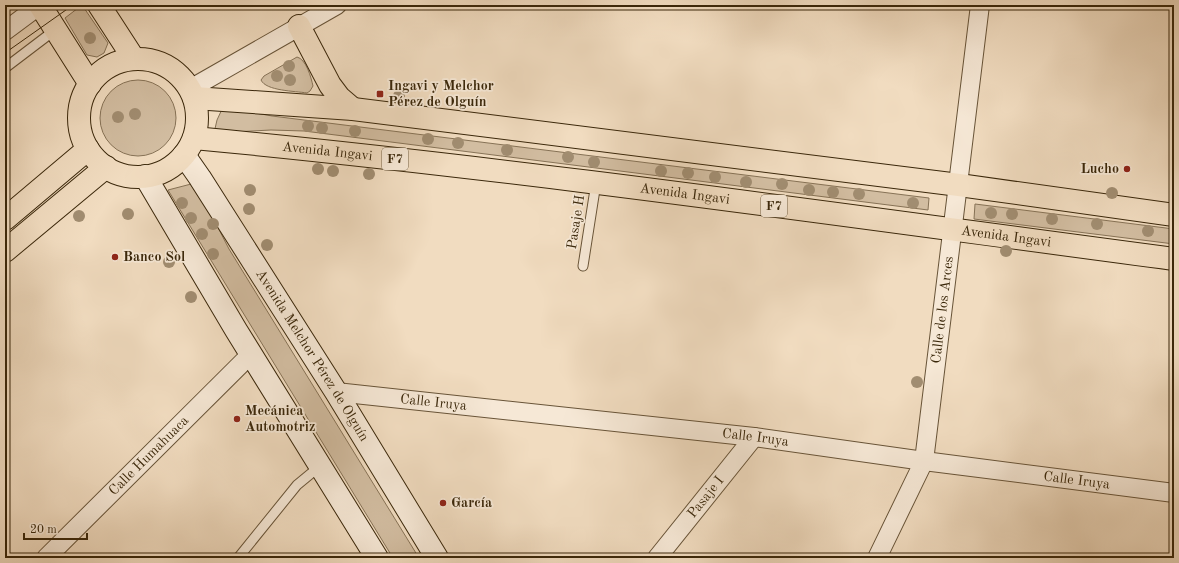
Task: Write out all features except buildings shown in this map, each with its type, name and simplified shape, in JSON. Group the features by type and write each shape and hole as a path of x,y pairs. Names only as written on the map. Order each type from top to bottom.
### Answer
{"main road":[{"path":"40,5 90,84"},
{"path":"99,5 134,58"},
{"path":"300,26 330,85 339,98 353,109"},
{"path":"134,58 154,60 166,65 181,77 192,94 198,117 189,146 175,164 164,170 145,176 124,175 106,167 98,161 88,149 81,134 79,125 79,114 82,99 90,84 109,66 134,58"},
{"path":"192,94 353,109 959,185 1174,215"},
{"name":"Avenida Ingavi","path":"189,146 270,145 596,182 1174,259"},
{"path":"5,219 88,149"},
{"path":"5,251 106,167"}],"street":[{"path":"5,31 40,5"},
{"path":"192,94 336,5"},
{"name":"Calle de los Arces","path":"877,558 924,461 980,5"},
{"name":"Avenida Melchor Pérez de Olguín","path":"189,146 200,178 336,392 437,558"},
{"path":"145,176 251,354 377,558"},
{"name":"Calle Humahuaca","path":"46,558 251,354"},
{"name":"Calle Iruya","path":"336,392 754,437 924,461 1174,493"},
{"name":"Pasaje I","path":"657,558 754,437"}],"lane":[{"path":"5,68 55,30"},
{"name":"Pasaje H","path":"583,266 596,182"},
{"path":"238,558 298,485 320,466"}],"shaded area":[{"path":"82,5 108,43 104,53 97,57 87,55 65,18"},
{"path":"297,57 303,61 311,78 313,86 307,93 275,88 264,84 261,80 264,76"},
{"path":"138,80 152,83 165,91 173,104 176,118 173,132 165,145 152,153 138,156 124,153 111,145 103,132 100,118 103,104 111,91 124,83"},
{"path":"223,107 272,116 929,198 928,210 304,131 271,130 214,133 217,120"},
{"path":"195,183 229,249 419,558 393,558 168,190"},
{"path":"975,204 1174,229 1174,244 974,219"}],"tram line":[{"path":"5,53 73,5"}],"place":[{"name":"Ingavi y Melchor Pérez de Olguín","path":"380,94"},
{"name":"Lucho","path":"1127,169"},
{"name":"Banco Sol","path":"115,257"},
{"name":"Mecánica Automotriz","path":"237,419"},
{"name":"García","path":"443,503"}]}
